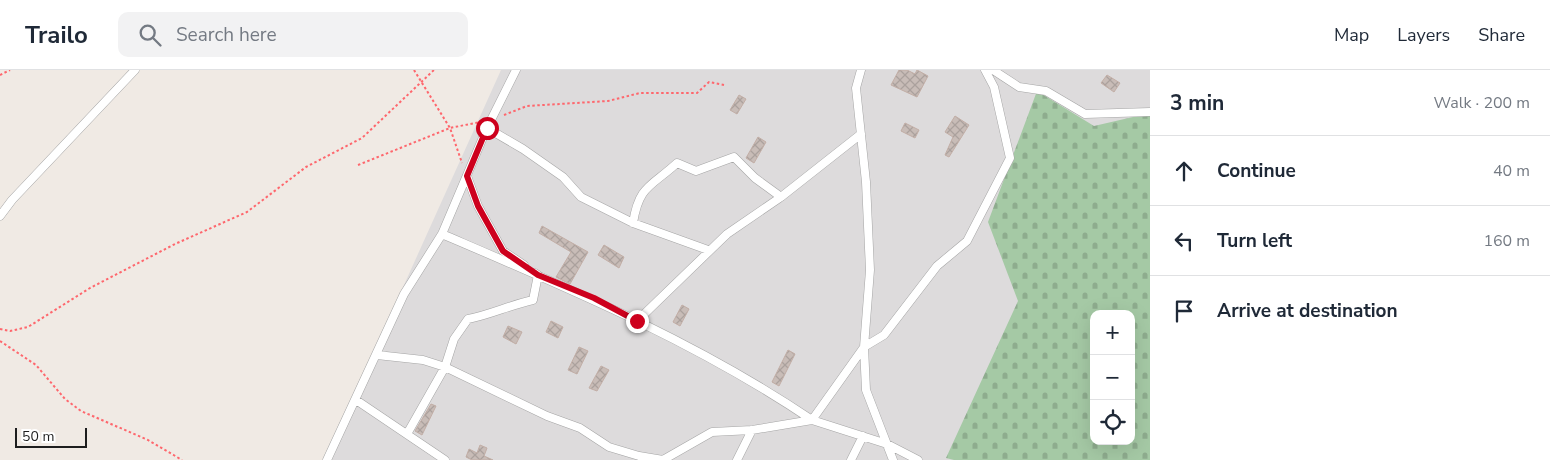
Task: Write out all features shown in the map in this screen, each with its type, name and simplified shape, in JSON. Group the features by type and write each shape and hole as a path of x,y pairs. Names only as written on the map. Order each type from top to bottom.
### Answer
{"street":[{"path":"0,216 12,200 135,70"},
{"path":"327,460 404,294 442,234 491,119 516,70"},
{"path":"861,70 856,88 866,182 870,270 864,347 866,390 893,460"},
{"path":"377,355 423,360 445,367 547,416 580,428 609,446 639,456 663,460 712,432 752,430 812,420 864,347 884,335 937,266 967,241 1010,158 994,87 985,70"},
{"path":"993,70 1019,87 1046,91 1084,114 1150,112"},
{"path":"487,128 523,148 563,177 581,197 633,223 708,250"},
{"path":"637,321 708,250 727,234 781,198 861,134"},
{"path":"633,223 636,202 647,187 676,163 696,171 734,157 755,178 781,198"},
{"path":"467,176 478,206 503,251 538,275"},
{"path":"442,234 594,298 744,376 812,420 887,444 918,460"},
{"path":"407,434 445,367 454,339 468,320 487,316 509,305 533,300 538,275"},
{"path":"356,400 445,460"},
{"path":"736,460 752,430"},
{"path":"851,460 863,436"}],"path":[{"path":"0,75 10,70"},
{"path":"414,70 422,80 450,128 467,176"},
{"path":"0,329 10,331 28,327 90,288 175,244 247,212 306,167 362,138 434,70"},
{"path":"358,165 450,128 491,119 527,106 608,100 640,93 697,92 709,82 724,85"},
{"path":"0,341 36,365 64,399 81,411 148,440 182,460"}],"shaded area":[{"path":"501,70 1150,70 1150,460 325,460"}],"green space":[{"path":"1037,91 1094,126 1146,114 1150,116 1150,460 954,460 946,458 1018,301 988,222"}],"building":[{"path":"899,70 907,70 915,74 917,70 928,76 917,97 891,85"},
{"path":"1107,75 1120,83 1114,92 1101,83"},
{"path":"739,95 746,99 737,114 730,110"},
{"path":"955,116 969,125 949,157 945,155 953,137 945,132"},
{"path":"905,123 919,130 915,138 901,131"},
{"path":"758,137 766,142 754,163 746,158"},
{"path":"542,226 588,252 570,284 556,277 571,252 539,233"},
{"path":"604,245 624,257 619,268 598,255"},
{"path":"682,305 689,309 680,326 673,322"},
{"path":"551,321 563,327 558,338 546,332"},
{"path":"508,326 522,332 516,344 503,337"},
{"path":"579,347 588,351 577,374 568,370"},
{"path":"788,350 795,354 779,386 772,382"},
{"path":"601,366 609,370 597,391 589,388"},
{"path":"431,404 436,406 422,435 415,431"},
{"path":"480,445 487,448 484,456 493,460 472,460 466,457 469,449 477,453"}],"route":[{"path":"487,128 467,176 478,206 503,251 538,275 594,298 637,321"}]}
